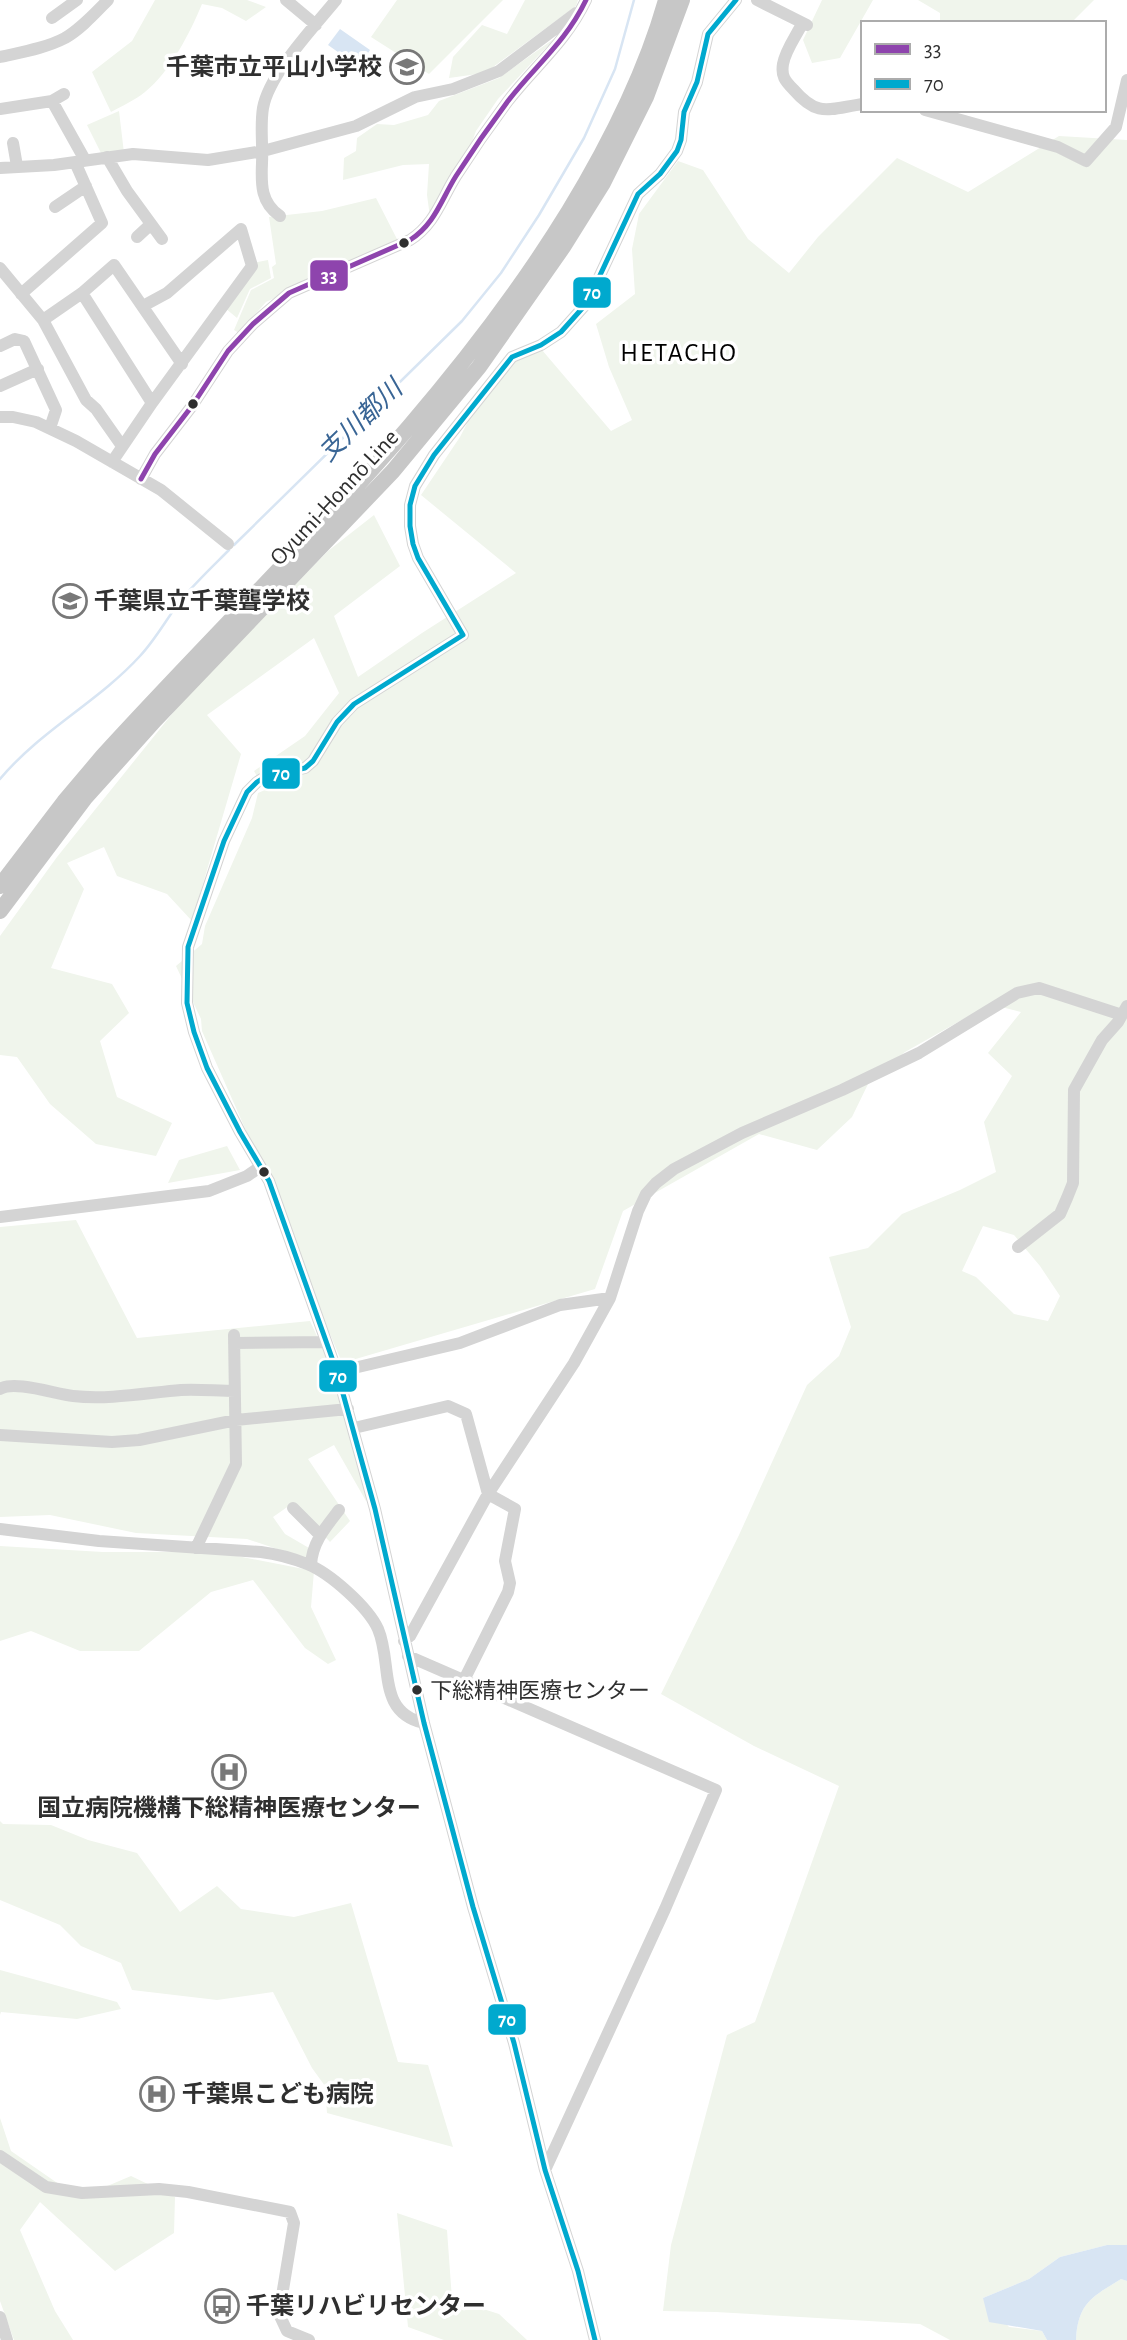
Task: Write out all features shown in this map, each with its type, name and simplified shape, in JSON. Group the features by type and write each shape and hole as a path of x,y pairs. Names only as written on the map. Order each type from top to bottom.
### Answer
{"main road":[{"name":"Oyumi-Honnō Line","path":"0,886 55,812 102,757 380,462 454,376 527,276 593,171 618,124 645,63 666,0"},
{"name":"Oyumi-Honnō Line","path":"0,911 85,798 155,720 393,471 479,367 564,247 603,183 646,97 682,0"}],"street":[{"path":"57,9 78,0"},
{"path":"0,57 64,38 79,28 108,0"},
{"path":"286,0 316,25"},
{"path":"280,216 270,209 261,187 263,109 269,90 278,75 336,0"},
{"path":"595,2340 578,2271 545,2170 514,2043 473,1907 424,1723 376,1509 354,1428 337,1372 269,1181 207,1068 194,1032 187,1003 188,947 224,841 247,792 265,777 305,768 313,761 337,722 354,704 463,635 418,558 413,544 410,505 415,486 434,455 512,357 541,345 561,332 587,303 638,194 660,174 677,152 684,112 697,82 708,34 736,0"},
{"path":"757,0 806,25 784,59 782,75 805,103 820,110 861,104"},
{"path":"0,168 133,154 208,160 262,151 356,126 415,97 453,89 499,71 585,4"},
{"path":"141,479 155,454 192,406 228,351 276,302 289,293 410,240 427,227 458,173 509,100 546,60 585,4"},
{"path":"932,112 1058,147 1086,161 1116,127 1127,80"},
{"path":"0,109 52,101 64,93"},
{"path":"22,294 102,223 86,186 80,161 52,101"},
{"path":"13,143 17,166"},
{"path":"107,156 150,225 162,239"},
{"path":"55,207 86,186"},
{"path":"137,237 150,225"},
{"path":"112,462 252,266 241,229 166,293 143,306"},
{"path":"43,320 82,293 114,265 182,364"},
{"path":"0,268 43,320 86,400 96,409 122,446"},
{"path":"82,293 152,403"},
{"path":"0,345 15,339 24,341 56,410 50,428"},
{"path":"0,386 38,369"},
{"path":"0,417 26,419 50,428 112,462 161,490 228,544"},
{"path":"404,1642 410,1636 488,1494 574,1363 610,1298 646,1194 674,1169 742,1133 919,1053 1017,993 1039,988 1125,1010 1102,1040 1074,1090 1073,1182 1060,1214 1018,1247"},
{"path":"0,1217 209,1191 247,1176 260,1167"},
{"path":"337,1372 460,1343 560,1305 610,1298"},
{"path":"197,1548 236,1464 234,1339 326,1342"},
{"path":"0,1389 19,1385 50,1394 86,1398 185,1390 235,1391"},
{"path":"354,1428 448,1405 466,1414 488,1494 515,1508 505,1561 510,1583 508,1592 464,1680"},
{"path":"0,1435 111,1442 139,1440 236,1420 348,1409"},
{"path":"293,1508 320,1535"},
{"path":"311,1565 312,1551 320,1535 339,1510"},
{"path":"0,1529 99,1541 282,1555 311,1565 343,1588 366,1611 378,1629 386,1679 399,1711 410,1720 424,1723"},
{"path":"408,1656 716,1790 665,1909 545,2170"},
{"path":"0,2156 46,2187 82,2193 159,2189 290,2211 294,2223 279,2314 287,2331 309,2340"},
{"path":"0,2317 7,2340"}],"shaded area":[{"path":"155,0 247,0 266,7 246,21 222,8 202,4 185,39 163,74 141,95 111,112 92,72 132,41"},
{"path":"397,0 503,0 429,74 371,37"},
{"path":"525,0 578,0 576,6 485,73 449,78 453,57 482,25 507,34"},
{"path":"822,0 873,0 840,58 812,63 803,40"},
{"path":"918,0 1094,0 1073,21 940,21 940,13"},
{"path":"555,38 498,99 476,131 459,177 430,217 427,195 429,164 403,165 343,180 344,158 356,151 357,138 377,124 394,125 428,115 439,101 499,78"},
{"path":"119,111 124,153 102,155 87,125"},
{"path":"1059,136 1127,140 1127,2245 1107,2245 1060,2257 1029,2279 983,2298 1009,2327 1042,2331 1047,2340 950,2340 920,2324 663,2311 671,2245 727,2035 755,2022 839,1786 754,1746 661,1694 739,1535 807,1385 839,1356 851,1327 829,1257 868,1248 902,1214 996,1172 984,1122 1012,1076 988,1053 1021,1012 990,1004 905,1052 869,1082 852,1117 817,1150 759,1134 623,1211 595,1289 342,1363 202,1031 201,1019 176,966 202,944 205,926 252,818 258,793 265,790 254,771 305,736 339,693 314,638 207,715 241,754 192,921 167,894 117,876 104,847 67,863 84,889 51,968 112,984 129,1013 100,1041 117,1097 172,1123 156,1156 96,1144 50,1104 17,1057 0,1055 0,936 57,857 184,699 328,551 374,515 400,566 334,616 358,677 516,573 421,495 460,437 496,367 542,350 611,431 632,420 609,367 596,324 635,294 632,249 639,214 678,161 703,170 748,239 789,273 818,237 897,158 968,192","holes":["983,1226 1014,1235 1060,1296 1048,1321 1014,1314 976,1277 962,1271"]},
{"path":"376,198 398,241 266,302 239,333 234,330 251,290 274,278 272,267 276,264 269,217 322,211"},
{"path":"268,260 271,278 250,289 237,318 225,308 253,263"},
{"path":"227,1146 240,1170 168,1183 179,1160"},
{"path":"76,1220 137,1338 310,1321 329,1362 372,1492 366,1501 334,1445 308,1459 350,1521 330,1542 293,1503 273,1517 285,1534 309,1548 307,1559 247,1539 136,1533 50,1515 0,1517 0,1227"},
{"path":"0,1546 103,1552 217,1552 314,1571 311,1607 336,1660 328,1664 305,1648 253,1580 211,1592 139,1651 80,1651 31,1631 0,1641"},
{"path":"0,1821 3,1824 51,1825 88,1840 137,1853 180,1912 217,1886 241,1909 294,1917 351,1903 398,2062 428,2065 453,2147 327,2113 325,2086 312,2068 273,1992 217,2000 132,1990 121,1963 81,1946 60,1925 0,1900"},
{"path":"0,1970 117,2002 121,2009 77,2019 1,2012 0,2015"},
{"path":"0,2118 11,2151 79,2198 131,2176 175,2197 174,2233 115,2271 40,2202 20,2230 55,2311 73,2340 14,2340 0,2301"},
{"path":"397,2213 447,2230 452,2299 499,2314 527,2340 444,2340 408,2327"},
{"path":"1121,2279 1127,2281 1127,2340 1076,2340 1080,2317 1088,2302"}],"water":[{"path":"340,29 370,50 359,67 328,45"},
{"path":"1107,2245 1127,2245 1127,2281 1121,2279 1088,2302 1080,2317 1076,2340 1047,2340 1042,2331 989,2322 983,2298 1029,2279 1060,2257"}],"waterway":[{"name":"支川都川","path":"234,545 462,321 501,273 584,138 615,69 634,0"},
{"name":"支川都川","path":"0,779 33,746 124,672 146,649 187,593 229,550"}],"transit line":[{"name":"33","path":"141,479 155,454 192,406 228,351 253,324 289,293 410,240 426,227 488,129 518,88 560,41 586,0"},
{"name":"70","path":"595,2340 578,2271 545,2170 514,2043 473,1907 424,1723 375,1509 337,1372 269,1181 207,1068 194,1032 187,1003 188,947 224,841 247,792 265,777 305,768 313,761 337,722 354,704 463,635 418,558 413,544 410,505 415,486 434,455 512,357 541,345 561,332 587,303 638,194 660,174 677,151 684,112 697,82 708,34 736,0"}],"place":[{"name":"千葉市立平山小学校","path":"407,67"},
{"name":"千葉県立千葉聾学校","path":"70,601"},
{"name":"下総精神医療センター","path":"417,1690"},
{"name":"国立病院機構下総精神医療センター","path":"229,1772"},
{"name":"千葉県こども病院","path":"157,2094"},
{"name":"千葉リハビリセンター","path":"222,2306"}],"district":[{"name":"HETACHO","path":"679,352"}]}
